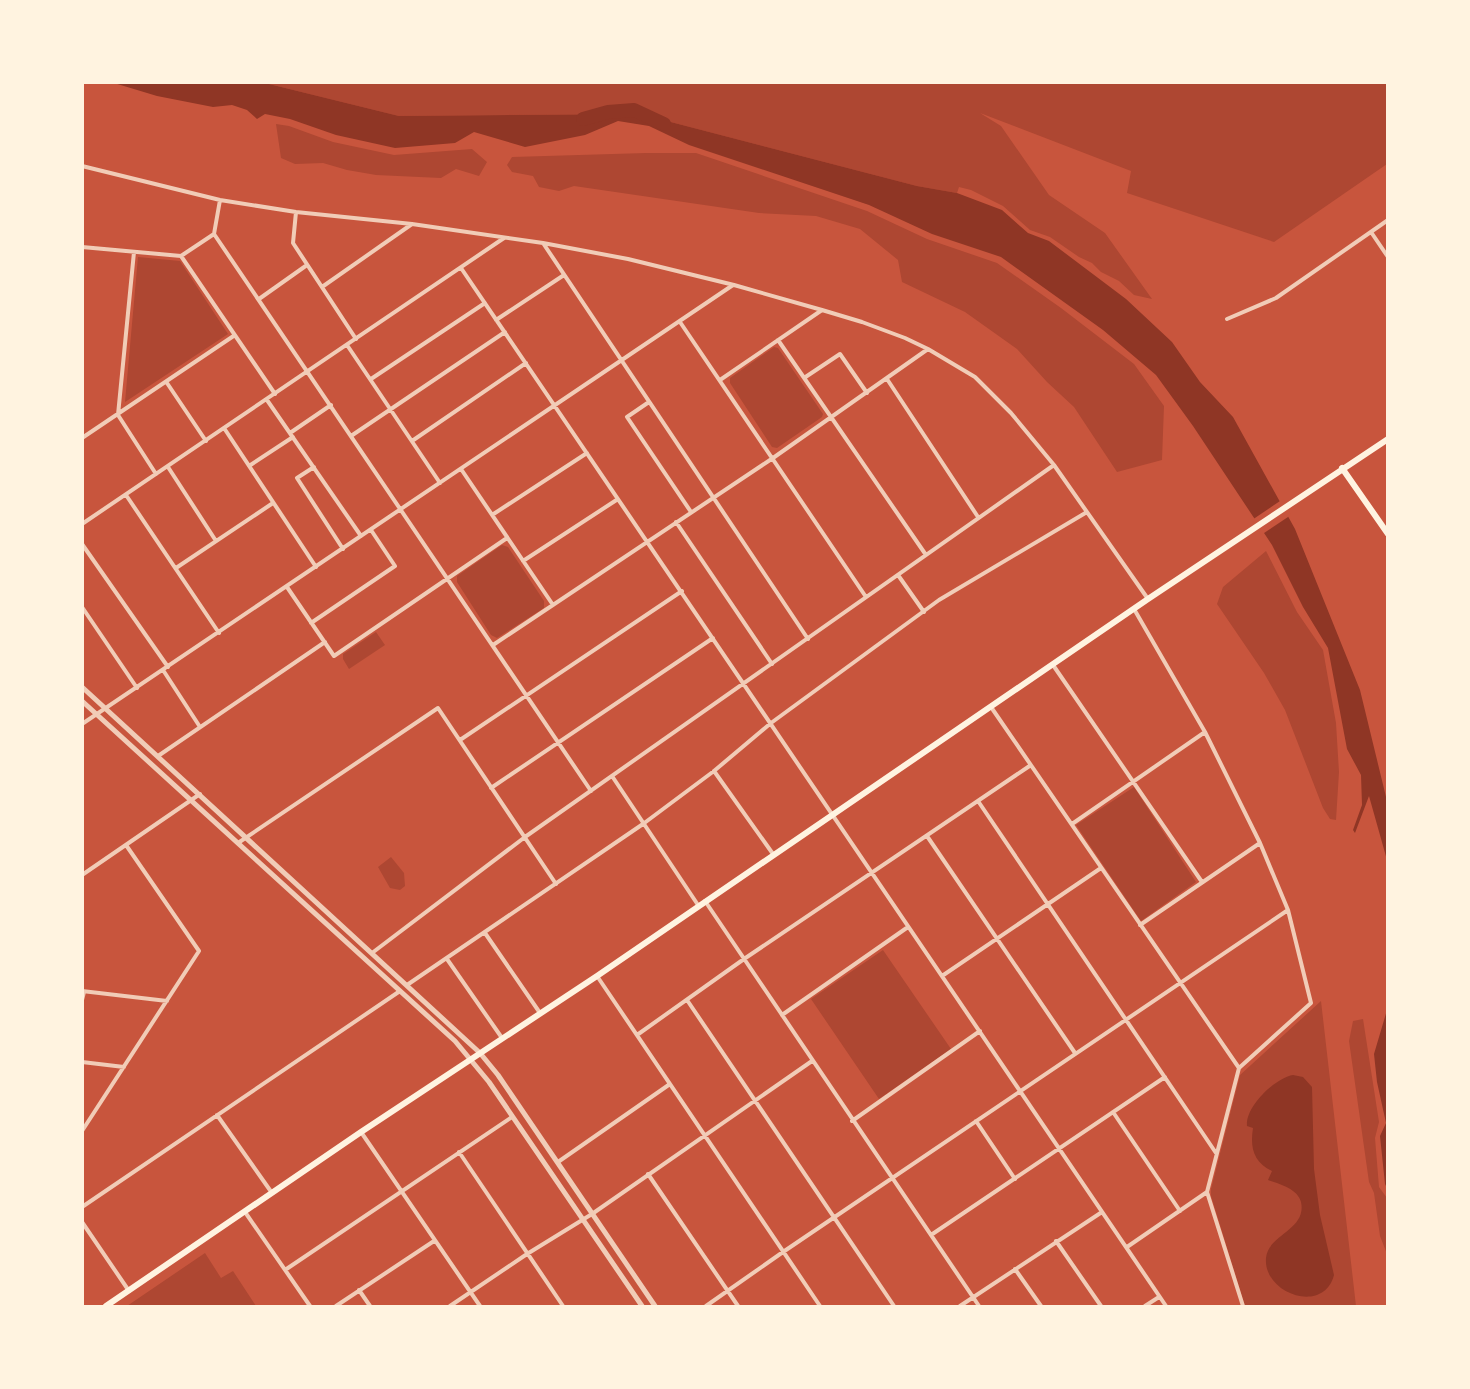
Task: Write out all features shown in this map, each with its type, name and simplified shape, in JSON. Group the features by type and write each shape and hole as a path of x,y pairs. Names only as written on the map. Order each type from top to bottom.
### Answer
{"main road":[{"path":"106,1306 597,976 1148,598 1388,439"},
{"path":"1342,468 1388,534"}],"street":[{"path":"82,166 220,200 296,212 412,224 628,258 734,285 862,322 928,349 975,377 1011,413 1054,465 1148,598"},
{"path":"220,200 214,234 591,790"},
{"path":"296,212 293,243 356,339"},
{"path":"1227,319 1276,298 1388,220"},
{"path":"322,287 412,224"},
{"path":"1371,232 1388,257"},
{"path":"82,247 182,256 214,234"},
{"path":"82,524 504,238"},
{"path":"543,243 808,639"},
{"path":"134,252 118,415 156,474"},
{"path":"182,256 275,394"},
{"path":"259,299 308,265"},
{"path":"461,268 1166,1306"},
{"path":"496,320 564,275"},
{"path":"82,724 734,285"},
{"path":"370,379 485,303"},
{"path":"720,380 822,310"},
{"path":"680,322 866,597"},
{"path":"351,436 505,332"},
{"path":"82,438 236,335"},
{"path":"778,340 926,555"},
{"path":"347,345 440,483"},
{"path":"493,645 773,458 928,349"},
{"path":"804,378 840,354 867,393"},
{"path":"412,441 526,363"},
{"path":"887,379 978,517"},
{"path":"167,382 206,441"},
{"path":"267,400 361,536"},
{"path":"649,402 627,417 691,512"},
{"path":"249,466 331,405"},
{"path":"224,428 316,567"},
{"path":"492,515 587,453"},
{"path":"372,952 525,837 1054,465"},
{"path":"168,467 216,541"},
{"path":"314,467 297,478 343,549"},
{"path":"461,469 553,605"},
{"path":"126,495 219,633"},
{"path":"524,561 618,498"},
{"path":"176,568 273,503"},
{"path":"407,985 643,824 714,771 771,723 939,600 1087,512"},
{"path":"676,522 772,664"},
{"path":"311,622 395,566 371,530"},
{"path":"287,587 334,656 507,537"},
{"path":"82,544 168,667"},
{"path":"898,574 924,612"},
{"path":"460,740 682,591"},
{"path":"82,607 136,688"},
{"path":"1134,608 1205,732 1260,843 1288,910 1311,1003 1239,1068 1207,1192 1243,1306"},
{"path":"491,788 713,638"},
{"path":"158,756 325,642"},
{"path":"1053,664 1202,882"},
{"path":"163,670 200,727"},
{"path":"82,687 480,1053 498,1075 655,1306"},
{"path":"82,701 455,1041 471,1059 512,1117 642,1306"},
{"path":"991,707 1239,1068"},
{"path":"238,843 438,708 556,884"},
{"path":"1072,824 1205,732"},
{"path":"637,1035 744,959 1031,765"},
{"path":"714,771 773,855"},
{"path":"612,776 698,905"},
{"path":"82,875 200,794"},
{"path":"978,801 1217,1154"},
{"path":"927,836 1076,1053"},
{"path":"1140,925 1260,843"},
{"path":"82,1131 199,951 126,845"},
{"path":"942,976 1101,868"},
{"path":"704,901 979,1306"},
{"path":"706,1306 1288,910"},
{"path":"782,1015 908,927"},
{"path":"485,933 540,1013"},
{"path":"447,959 502,1038"},
{"path":"597,976 820,1306"},
{"path":"82,1000 83,991 167,1001"},
{"path":"82,1207 400,991"},
{"path":"687,1000 894,1306"},
{"path":"852,1120 980,1031"},
{"path":"450,1306 591,1214 812,1061"},
{"path":"82,1062 124,1067"},
{"path":"931,1235 1165,1077"},
{"path":"557,1163 670,1084"},
{"path":"1113,1112 1180,1211"},
{"path":"217,1116 272,1193"},
{"path":"285,1270 512,1117"},
{"path":"976,1121 1015,1179"},
{"path":"362,1132 480,1306"},
{"path":"459,1152 563,1306"},
{"path":"648,1174 738,1306"},
{"path":"1127,1247 1207,1192"},
{"path":"960,1306 1102,1211"},
{"path":"245,1212 310,1306"},
{"path":"82,1222 129,1291"},
{"path":"336,1306 434,1240"},
{"path":"1056,1241 1101,1306"},
{"path":"1015,1269 1041,1306"},
{"path":"359,1290 370,1306"},
{"path":"1145,1306 1159,1297"}],"shaded area":[{"path":"114,83 265,83 399,116 640,114 917,186 957,193 1002,210 1028,233 1049,241 1126,299 1172,342 1200,382 1233,417 1295,529 1360,690 1387,801 1387,860 1369,796 1355,833 1353,830 1362,805 1361,775 1347,749 1328,648 1303,607 1272,545 1193,426 1156,375 1103,330 1001,257 932,234 869,205 689,145 649,126 618,121 585,135 525,147 474,132 455,143 395,148 336,135 290,119 265,114 257,119 247,110 232,105 213,107 157,96"},
{"path":"265,83 1387,83 1387,164 1274,242 1127,193 1131,171 980,113 1001,126 1049,195 1105,233 1152,299 1134,295 1119,281 1101,272 1092,263 1050,237 1030,230 1003,206 971,190 959,187 957,193 917,186 640,114 399,116"},
{"path":"276,124 289,126 333,142 394,155 472,149 487,162 479,176 456,169 441,178 376,175 323,163 295,164 281,158"},
{"path":"696,153 867,211 927,239 997,263 1134,364 1164,406 1162,460 1117,472 1074,407 1017,349 965,312 902,282 898,260 860,229 816,216 759,213 574,186 559,191 539,187 533,176 512,172 507,165 512,157"},
{"path":"138,257 180,261 228,334 125,402"},
{"path":"774,347 778,348 823,414 822,417 777,448 772,447 730,383 730,378"},
{"path":"502,545 508,547 544,601 544,608 497,638 491,635 457,582 457,576"},
{"path":"1266,551 1297,612 1323,650 1336,723 1339,772 1336,820 1330,819 1323,808 1285,710 1264,673 1217,604 1223,587"},
{"path":"376,632 385,645 349,669 343,659 343,654"},
{"path":"1134,787 1196,882 1141,921 1076,825"},
{"path":"391,857 404,873 405,886 400,890 390,888 378,867"},
{"path":"883,950 951,1049 879,1099 811,999"},
{"path":"1321,1001 1356,1306 1245,1306 1211,1196 1211,1189 1240,1075"},
{"path":"1387,1010 1387,1188 1380,1136 1386,1123 1377,1082 1374,1054"},
{"path":"1363,1019 1379,1122 1375,1138 1379,1187 1387,1198 1387,1254 1380,1236 1374,1193 1369,1182 1349,1041 1353,1021"},
{"path":"1293,1075 1303,1077 1312,1087 1314,1169 1320,1215 1334,1275 1328,1287 1319,1294 1307,1297 1284,1290 1274,1281 1268,1271 1266,1258 1268,1250 1298,1219 1301,1202 1292,1190 1268,1180 1272,1171 1261,1163 1254,1153 1253,1128 1247,1126 1251,1110 1262,1094 1286,1077"},
{"path":"205,1253 221,1278 233,1271 256,1306 127,1306"}],"pier":[{"path":"1283,499 1291,515 1261,535 1252,520"}],"waterway":[{"path":"583,119 608,112 634,110 664,124"}]}
